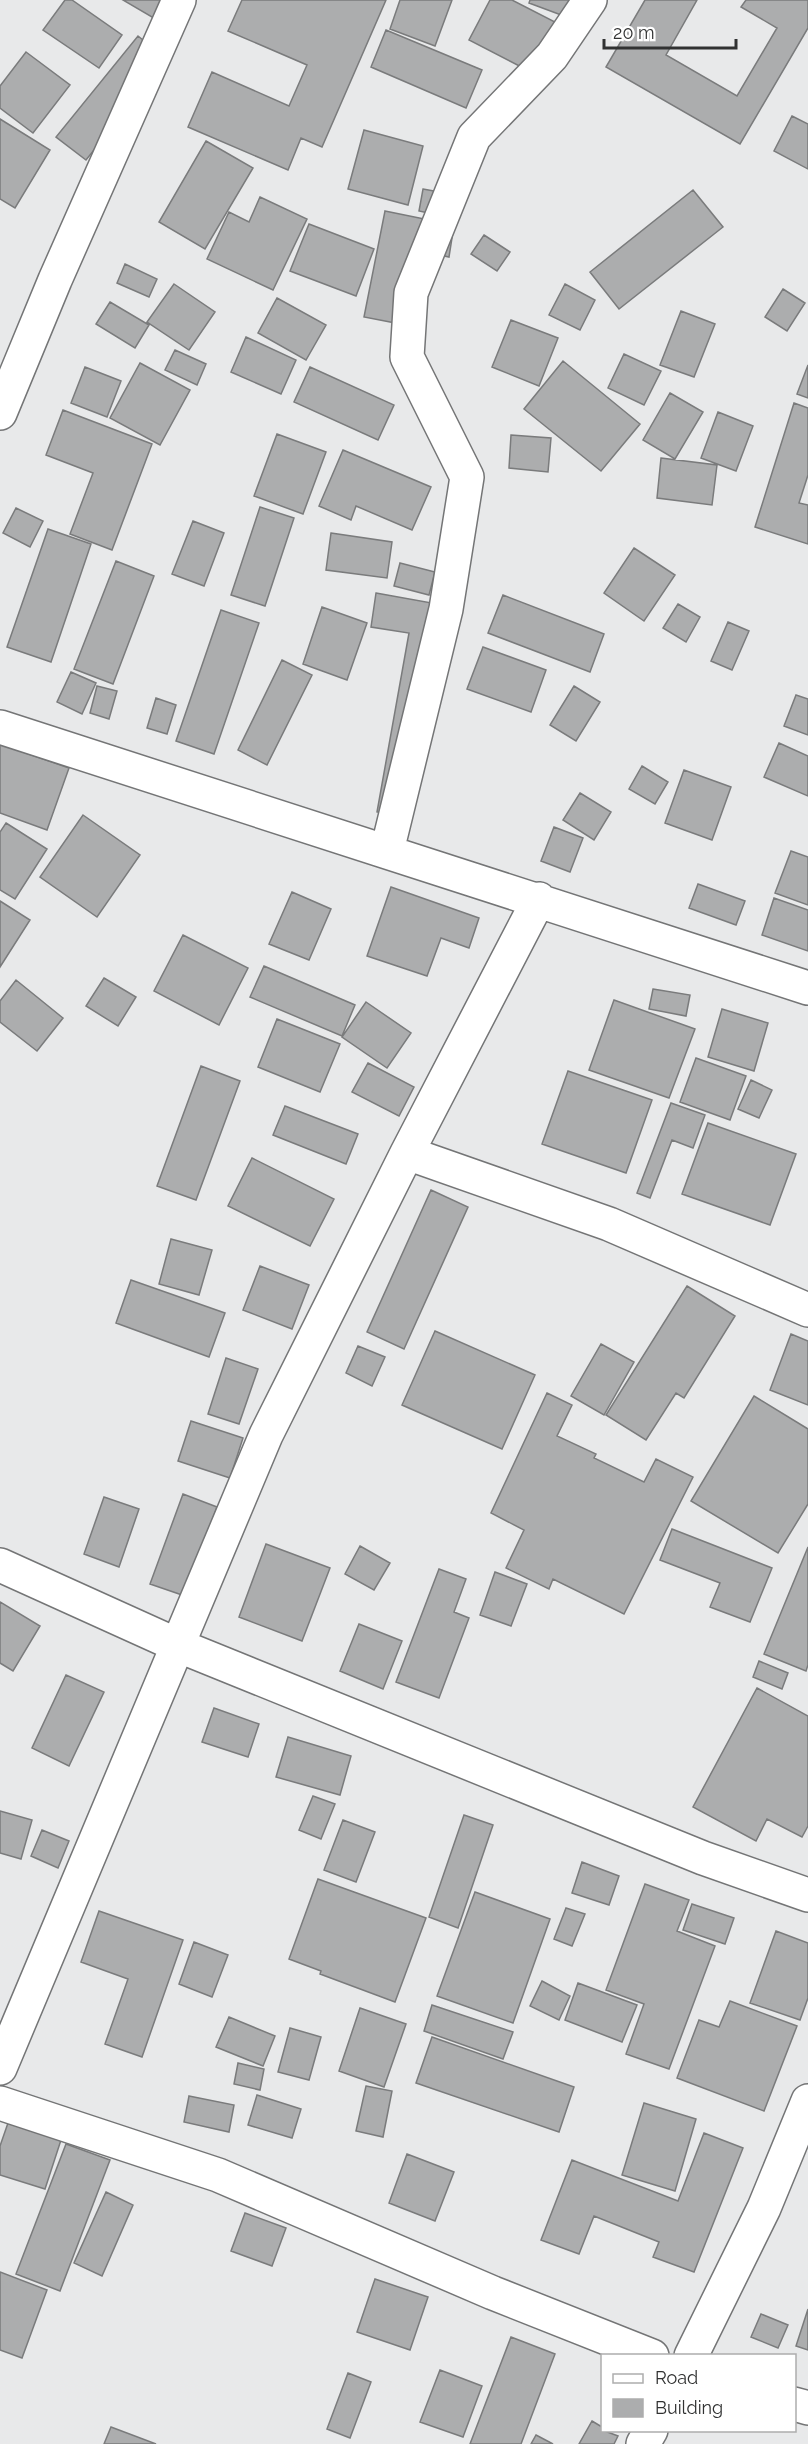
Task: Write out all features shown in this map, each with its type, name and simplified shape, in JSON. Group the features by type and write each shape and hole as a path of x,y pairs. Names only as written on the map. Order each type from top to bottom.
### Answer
{"street":[{"path":"0,413 60,269 178,0"},
{"path":"387,851 446,609 467,477 407,357 411,293 474,137 552,56 590,0"},
{"path":"0,727 808,988"},
{"path":"0,2068 266,1436 407,1153 538,899"},
{"path":"407,1153 609,1224 808,1310"},
{"path":"0,1565 177,1645 703,1858 808,1895"},
{"path":"691,2354 764,2208 808,2102"},
{"path":"0,2103 218,2175 493,2293 649,2354"}],"building":[{"path":"65,0 72,0 122,35 99,68 43,30"},
{"path":"123,0 185,0 169,27"},
{"path":"242,0 386,0 322,147 301,138 288,170 188,127 212,72 289,106 307,65 228,31"},
{"path":"400,0 452,0 435,46 390,29"},
{"path":"490,0 512,0 555,22 529,71 469,40"},
{"path":"530,0 588,0 580,22 529,3"},
{"path":"645,0 697,0 666,55 737,96 777,28 741,7 746,0 808,0 808,28 740,144 606,67"},
{"path":"386,30 482,70 466,108 371,67"},
{"path":"138,36 167,59 86,160 56,137"},
{"path":"26,52 70,85 33,133 0,108 0,86"},
{"path":"792,116 808,124 808,169 774,151"},
{"path":"0,119 50,150 15,208 0,199"},
{"path":"364,130 423,146 408,205 348,189"},
{"path":"206,141 253,168 205,249 159,222"},
{"path":"423,189 456,195 451,218 419,211"},
{"path":"693,190 723,227 619,309 590,272"},
{"path":"260,197 307,219 273,290 207,259 229,212 249,222"},
{"path":"385,211 454,225 449,257 426,252 411,326 364,317"},
{"path":"309,224 374,249 356,296 290,271"},
{"path":"484,235 510,252 497,271 471,254"},
{"path":"125,264 157,279 149,297 117,283"},
{"path":"174,284 215,312 189,350 147,322"},
{"path":"565,284 595,300 580,330 549,315"},
{"path":"783,289 805,303 787,331 765,317"},
{"path":"277,298 326,325 306,360 258,333"},
{"path":"110,302 149,325 135,348 96,324"},
{"path":"681,311 715,324 694,377 660,365"},
{"path":"511,320 558,338 539,386 492,367"},
{"path":"246,337 296,360 281,394 231,372"},
{"path":"175,350 206,364 197,385 165,370"},
{"path":"624,354 661,371 644,405 608,388"},
{"path":"563,361 640,424 601,471 524,409"},
{"path":"140,363 190,390 160,445 110,418"},
{"path":"808,365 808,398 797,394"},
{"path":"85,367 121,381 107,417 71,403"},
{"path":"310,367 394,405 378,440 294,402"},
{"path":"670,393 703,412 675,459 643,440"},
{"path":"794,403 808,408 808,475 799,503 808,505 808,544 755,527"},
{"path":"63,410 152,444 112,550 70,534 93,473 46,455"},
{"path":"718,412 753,426 736,471 701,458"},
{"path":"277,434 326,452 303,514 254,496"},
{"path":"511,435 551,438 548,472 509,468"},
{"path":"343,450 431,487 412,530 356,506 351,520 319,506"},
{"path":"661,458 717,465 712,505 657,498"},
{"path":"260,507 294,518 265,606 231,595"},
{"path":"16,508 43,521 30,547 3,533"},
{"path":"193,521 224,533 204,586 172,574"},
{"path":"48,529 91,544 51,662 7,647"},
{"path":"331,533 392,542 387,578 326,570"},
{"path":"634,548 675,575 644,621 604,593"},
{"path":"116,561 154,576 113,684 74,669"},
{"path":"400,563 435,572 429,595 394,586"},
{"path":"376,593 443,605 406,817 377,812 409,633 371,627"},
{"path":"503,595 604,634 590,672 488,633"},
{"path":"678,604 700,617 686,642 663,628"},
{"path":"322,607 367,623 347,680 303,664"},
{"path":"221,610 259,623 214,754 176,741"},
{"path":"728,622 749,631 732,670 711,661"},
{"path":"483,647 546,670 531,712 467,689"},
{"path":"282,660 312,675 267,765 238,750"},
{"path":"71,672 96,683 82,714 57,702"},
{"path":"97,686 117,691 109,719 90,713"},
{"path":"574,686 600,702 576,741 550,725"},
{"path":"796,695 808,699 808,735 784,726"},
{"path":"156,698 176,705 167,734 147,728"},
{"path":"779,743 808,756 808,796 764,777"},
{"path":"0,744 69,768 47,830 0,813"},
{"path":"642,766 668,782 655,804 629,789"},
{"path":"684,770 731,787 712,840 665,823"},
{"path":"580,793 611,812 594,840 563,820"},
{"path":"83,815 140,855 97,917 40,877"},
{"path":"6,823 47,849 15,899 0,890 0,832"},
{"path":"554,827 583,838 570,872 541,861"},
{"path":"791,851 808,857 808,905 775,893"},
{"path":"698,884 745,901 736,925 689,908"},
{"path":"391,887 479,918 469,948 441,938 427,976 367,956"},
{"path":"292,892 331,909 309,960 269,944"},
{"path":"774,898 808,910 808,951 762,935"},
{"path":"0,901 30,920 0,967"},
{"path":"183,935 248,968 219,1025 154,991"},
{"path":"264,966 355,1005 342,1036 250,997"},
{"path":"104,978 136,997 118,1026 86,1006"},
{"path":"16,980 63,1018 37,1051 0,1022 0,1001"},
{"path":"653,989 690,995 686,1016 649,1009"},
{"path":"614,1000 695,1029 669,1098 589,1070"},
{"path":"366,1002 411,1033 387,1068 342,1037"},
{"path":"722,1009 768,1023 754,1071 708,1057"},
{"path":"277,1019 340,1044 320,1092 258,1067"},
{"path":"696,1058 746,1076 730,1120 680,1102"},
{"path":"368,1063 414,1087 399,1116 352,1092"},
{"path":"201,1066 240,1081 196,1200 157,1186"},
{"path":"568,1071 652,1100 626,1173 542,1144"},
{"path":"751,1080 772,1090 759,1118 738,1109"},
{"path":"671,1103 705,1115 693,1148 672,1140 650,1198 637,1193"},
{"path":"285,1106 358,1134 346,1164 273,1135"},
{"path":"708,1123 796,1154 770,1225 682,1194"},
{"path":"252,1158 334,1199 310,1246 228,1206"},
{"path":"431,1190 468,1207 404,1349 367,1332"},
{"path":"171,1239 212,1250 199,1295 159,1284"},
{"path":"260,1266 309,1285 292,1329 243,1310"},
{"path":"131,1280 225,1313 209,1357 116,1323"},
{"path":"687,1286 735,1316 684,1398 676,1393 646,1440 606,1415"},
{"path":"435,1331 535,1375 502,1449 402,1405"},
{"path":"791,1334 808,1341 808,1405 770,1390"},
{"path":"601,1344 634,1362 604,1415 571,1396"},
{"path":"358,1346 385,1357 372,1386 346,1373"},
{"path":"226,1358 258,1369 239,1424 208,1414"},
{"path":"547,1393 572,1405 557,1436 596,1454 594,1458 644,1482 656,1459 693,1477 624,1614 553,1579 549,1589 506,1568 524,1530 491,1513"},
{"path":"754,1396 808,1429 808,1504 778,1553 691,1501"},
{"path":"191,1421 243,1438 230,1478 178,1461"},
{"path":"183,1494 217,1507 185,1596 150,1584"},
{"path":"104,1497 139,1509 119,1567 84,1554"},
{"path":"672,1529 772,1568 750,1622 710,1607 720,1583 660,1560"},
{"path":"266,1544 330,1568 302,1641 239,1617"},
{"path":"360,1546 390,1563 374,1590 345,1574"},
{"path":"808,1547 808,1665 806,1671 764,1654"},
{"path":"439,1569 466,1579 454,1612 469,1618 439,1698 396,1682"},
{"path":"495,1572 527,1584 511,1626 480,1615"},
{"path":"0,1602 40,1626 13,1671 0,1663"},
{"path":"359,1624 402,1641 383,1689 340,1671"},
{"path":"759,1661 788,1673 782,1689 753,1677"},
{"path":"66,1675 104,1692 69,1766 32,1748"},
{"path":"757,1688 808,1716 808,1826 802,1837 767,1819 756,1841 693,1807"},
{"path":"214,1708 259,1724 248,1757 202,1742"},
{"path":"288,1737 351,1756 340,1795 276,1777"},
{"path":"313,1796 335,1804 321,1839 299,1830"},
{"path":"0,1811 32,1820 21,1859 0,1853"},
{"path":"464,1815 493,1825 458,1928 429,1917"},
{"path":"343,1820 375,1832 356,1882 324,1870"},
{"path":"42,1830 69,1841 58,1868 31,1856"},
{"path":"582,1862 619,1876 609,1905 572,1893"},
{"path":"318,1879 426,1918 395,2002 320,1974 321,1971 289,1959"},
{"path":"645,1884 689,1900 677,1931 715,1946 669,2069 626,2054 644,2004 606,1990"},
{"path":"475,1892 550,1919 513,2023 437,1996"},
{"path":"692,1904 734,1918 725,1944 683,1930"},
{"path":"566,1908 585,1914 572,1946 554,1939"},
{"path":"99,1911 183,1940 142,2057 105,2044 128,1979 81,1962"},
{"path":"776,1931 808,1943 808,1998 800,2020 750,2003"},
{"path":"194,1942 228,1955 212,1997 179,1984"},
{"path":"542,1981 570,1996 559,2020 530,2006"},
{"path":"578,1983 637,2005 622,2042 565,2020"},
{"path":"730,2001 797,2026 764,2111 677,2078 699,2020 719,2027"},
{"path":"432,2005 513,2032 503,2059 424,2031"},
{"path":"360,2008 406,2024 384,2087 339,2071"},
{"path":"229,2017 275,2036 263,2066 216,2047"},
{"path":"290,2028 321,2037 309,2080 278,2072"},
{"path":"432,2037 574,2087 559,2132 416,2083"},
{"path":"238,2063 264,2069 260,2090 234,2084"},
{"path":"366,2086 392,2091 383,2137 356,2131"},
{"path":"257,2095 301,2109 292,2138 248,2125"},
{"path":"189,2096 234,2105 229,2132 184,2122"},
{"path":"644,2103 696,2119 675,2191 622,2175"},
{"path":"8,2123 61,2140 45,2189 0,2175 0,2146"},
{"path":"704,2133 743,2148 694,2272 653,2257 659,2242 594,2216 579,2254 541,2240 572,2160 678,2201"},
{"path":"66,2144 110,2160 60,2291 16,2274"},
{"path":"407,2154 454,2172 435,2221 389,2203"},
{"path":"106,2192 133,2205 102,2276 74,2263"},
{"path":"245,2213 286,2228 272,2266 231,2251"},
{"path":"0,2272 47,2290 22,2358 0,2350"},
{"path":"375,2279 428,2297 410,2350 357,2332"},
{"path":"808,2309 808,2350 796,2346"},
{"path":"761,2314 788,2325 778,2348 751,2337"},
{"path":"511,2337 555,2354 521,2444 470,2444"},
{"path":"440,2370 482,2386 463,2437 420,2422"},
{"path":"348,2373 371,2382 350,2438 327,2429"},
{"path":"592,2421 601,2426 601,2432 618,2436 614,2444 579,2444"},
{"path":"111,2427 156,2444 104,2444"},
{"path":"536,2435 553,2444 531,2444"}]}
